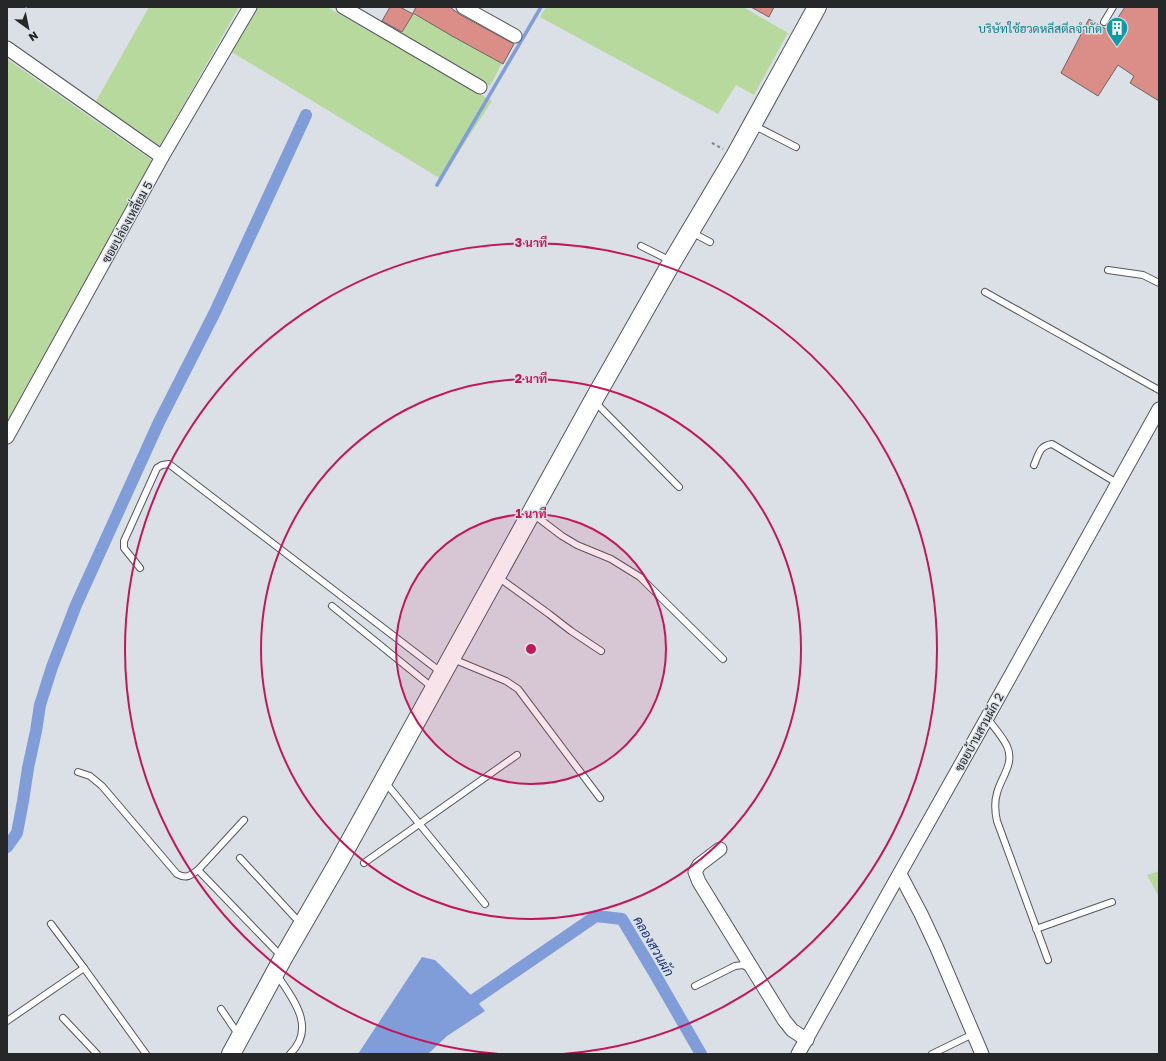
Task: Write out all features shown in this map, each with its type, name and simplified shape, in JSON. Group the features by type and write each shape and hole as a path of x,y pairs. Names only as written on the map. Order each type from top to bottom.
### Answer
{"street":[{"name":"ซอยปล่องเหลี่ยม 5","path":"7,437 162,157 250,7"},
{"path":"343,7 480,87"},
{"path":"463,7 515,36"},
{"path":"231,1054 279,965 338,864 593,401 752,124 817,7"},
{"path":"7,48 162,157"},
{"name":"ซอยบ้านสวนผัก 2","path":"798,1054 988,718 1159,409"},
{"path":"720,849 699,865 695,872 699,882 784,1020 792,1030 807,1040"},
{"path":"900,874 921,914 982,1054"}],"lane":[{"path":"1104,22 1113,7"},
{"path":"752,124 796,147"},
{"path":"690,232 710,242"},
{"path":"640,246 672,262"},
{"path":"1108,270 1142,275 1159,283"},
{"path":"985,292 1159,390"},
{"path":"593,401 679,487"},
{"path":"1034,465 1042,448 1046,445 1052,444 1118,483"},
{"path":"140,568 124,548 124,541 157,468 162,465 169,464 443,674"},
{"path":"532,514 577,545 611,559 640,577 723,659"},
{"path":"497,576 601,651"},
{"path":"332,606 443,674 506,681 518,689 600,798"},
{"path":"988,718 1007,747 1010,759 1007,771 997,793 994,806 997,821 1048,960"},
{"path":"364,863 517,755"},
{"path":"78,772 90,776 102,786 177,874 182,876 189,877 198,870 244,820"},
{"path":"384,780 486,904"},
{"path":"240,858 302,926"},
{"path":"198,870 279,965 299,1008 303,1030 296,1049 290,1054"},
{"path":"1036,929 1112,902"},
{"path":"51,924 146,1054"},
{"path":"695,986 735,966 743,965 754,971"},
{"path":"7,1021 84,968"},
{"path":"221,1009 240,1037"},
{"path":"63,1018 97,1054"},
{"path":"932,1054 973,1034"}],"green space":[{"path":"149,7 239,7 160,146 95,103"},
{"path":"257,7 327,7 492,101 441,179 230,51"},
{"path":"546,7 743,7 788,33 754,95 736,85 718,114 540,17"},
{"path":"413,14 502,63 490,86 401,35"},
{"path":"7,59 153,161 10,419 7,418"},
{"path":"1159,871 1159,897 1147,875"}],"water":[{"path":"422,957 435,960 475,999 485,1011 447,1036 428,1054 358,1054"}],"building":[{"path":"390,7 400,7 413,14 402,32 382,21"},
{"path":"416,7 450,7 459,14 514,44 503,64 413,13"},
{"path":"751,7 774,7 769,17"},
{"name":"บริษัทใช้ฮวดหลีสตีลจำกัด","path":"1125,7 1159,7 1159,101 1130,83 1134,76 1118,65 1098,96 1061,73 1089,19 1109,31"}],"waterway":[{"path":"437,185 541,7"},
{"path":"7,847 17,833 40,705 52,667 76,605 159,422 215,312 306,115"},
{"name":"คลองสวนผัก","path":"475,999 596,916 622,919 701,1054"}],"place":[{"name":"บริษัทใช้ฮวดหลีสตีลจำกัด","path":"1117,48"}]}
